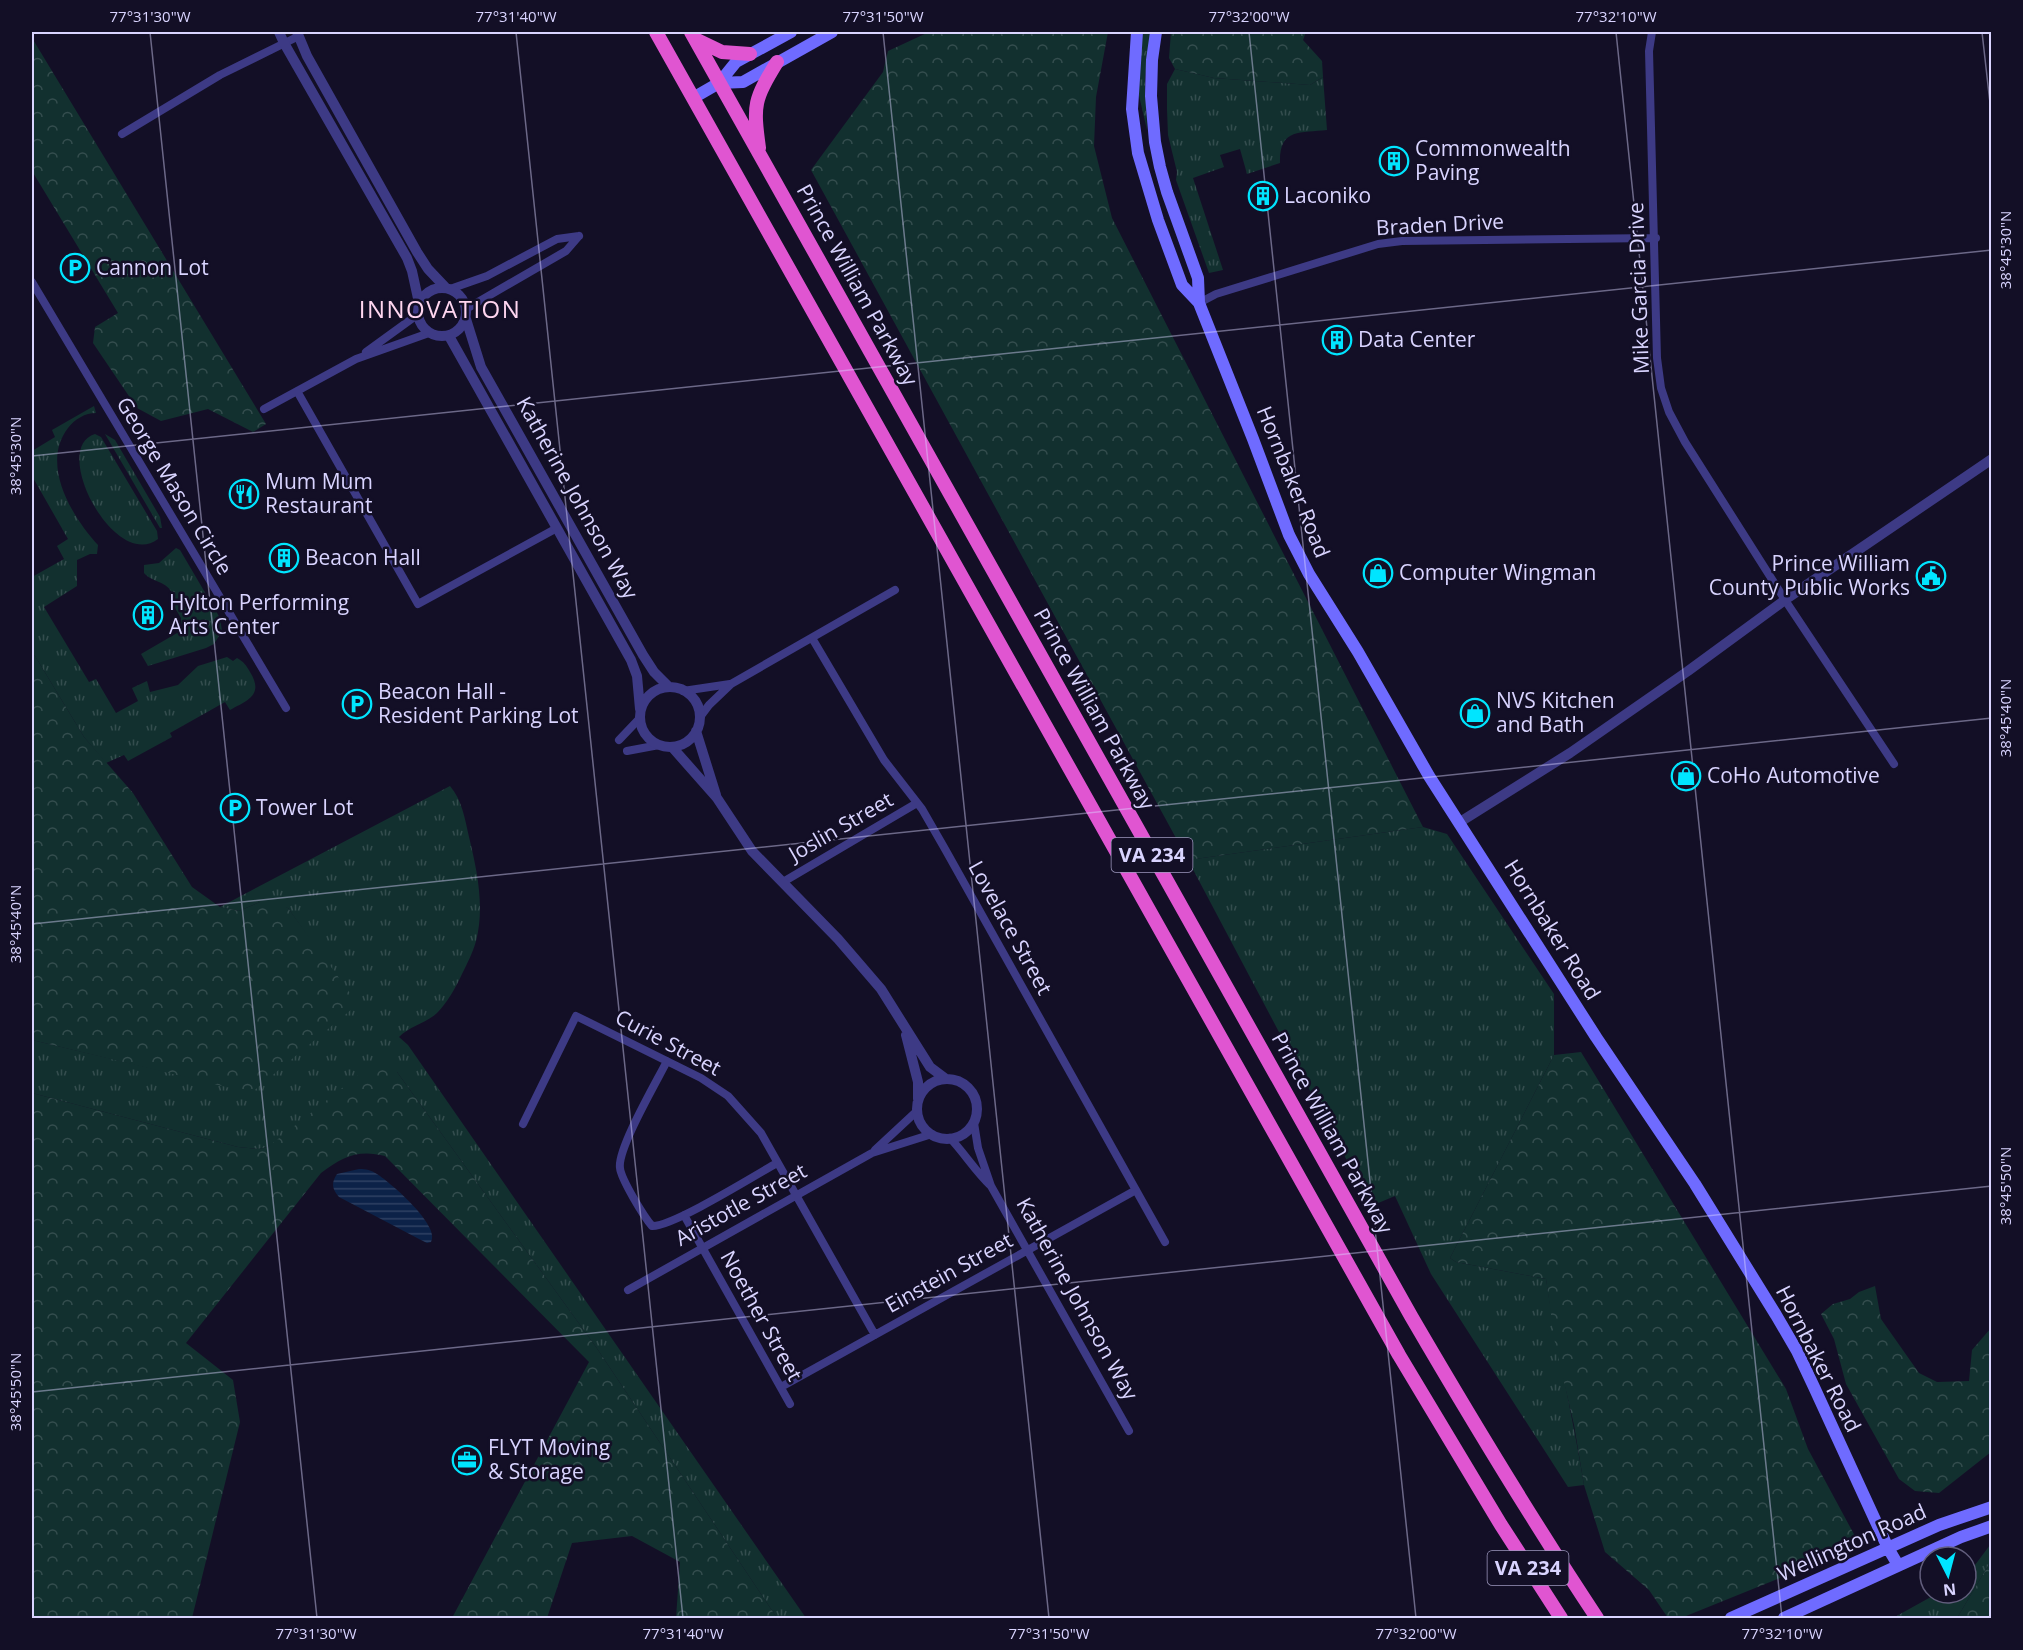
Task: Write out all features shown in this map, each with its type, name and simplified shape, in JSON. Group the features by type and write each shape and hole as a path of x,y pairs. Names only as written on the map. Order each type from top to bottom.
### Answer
{"highway":[{"name":"VA 234","path":"656,32 1399,1355 1488,1505 1558,1616"},
{"path":"693,35 722,52 750,54"},
{"name":"Prince William Parkway","path":"693,35 1411,1316 1475,1427 1597,1618"},
{"path":"760,156 754,116 755,108 760,90 777,63"}],"main road":[{"path":"693,98 719,83 736,62 791,32"},
{"path":"719,83 743,82 832,32"},
{"name":"Hornbaker Road","path":"1137,32 1132,109 1138,153 1155,211 1182,285 1199,303"},
{"name":"Hornbaker Road","path":"1156,32 1151,78 1155,142 1167,192 1198,278 1199,303 1289,535 1309,574 1358,652 1429,776 1596,1037 1695,1184 1776,1315 1801,1360 1898,1565"},
{"name":"Wellington Road","path":"1731,1618 1955,1519 1992,1507"},
{"name":"Wellington Road","path":"1784,1618 1960,1537 1992,1526"}],"street":[{"path":"279,32 407,258 419,303 417,315 422,327 429,333 439,337 449,336 458,331 466,314 567,251 579,236 557,239 488,276 448,289 430,291 419,303"},
{"name":"Mike Garcia Drive","path":"1652,32 1649,51 1658,358 1661,388 1669,412 1685,442 1785,600 1894,764"},
{"path":"122,134 220,75 285,43 298,34 307,56 417,252 428,268 448,289 460,296 466,314"},
{"name":"Braden Drive","path":"1199,303 1216,294 1378,243 1656,238"},
{"name":"George Mason Circle","path":"32,282 286,708"},
{"name":"Katherine Johnson Way","path":"466,314 482,367 509,418 643,655 654,672 669,687"},
{"path":"356,360 417,315"},
{"path":"264,409 356,360 429,333"},
{"name":"Katherine Johnson Way","path":"449,336 631,660 637,676 640,714"},
{"path":"297,391 418,604 557,528"},
{"path":"1460,822 1570,753 1785,600 1992,459"},
{"path":"627,751 659,745 672,747 686,743 696,731 700,717 709,705 731,684 896,590"},
{"name":"Lovelace Street","path":"812,638 884,760 917,803 945,849 1165,1242"},
{"path":"683,691 731,684"},
{"path":"619,740 640,714 644,700 651,693 660,689 669,687 683,691 694,699 700,717"},
{"path":"640,714 642,729 647,738 659,745"},
{"path":"696,731 717,798"},
{"path":"672,747 717,798 752,851 838,939 874,980 930,1067 946,1079"},
{"name":"Joslin Street","path":"783,882 917,803"},
{"name":"Curie Street","path":"522,1124 576,1016 701,1078 728,1096 761,1133 875,1335"},
{"path":"902,1024 918,1082 918,1106 924,1128 941,1138 960,1136 968,1131 977,1114 977,1103 967,1086 958,1081 946,1079 939,1080 922,1092 918,1106"},
{"path":"667,1061 627,1139 620,1160 620,1169 644,1217 651,1226 659,1226 684,1215 777,1163"},
{"name":"Aristotle Street","path":"872,1153 918,1106"},
{"name":"Katherine Johnson Way","path":"974,1123 978,1148 992,1186 1129,1431"},
{"name":"Aristotle Street","path":"628,1290 872,1153 932,1134"},
{"name":"Katherine Johnson Way","path":"950,1138 977,1173 992,1186"},
{"name":"Einstein Street","path":"781,1387 1136,1190"},
{"name":"Noether Street","path":"684,1215 790,1404"}],"green space":[{"path":"929,32 1108,32 1096,97 1094,146 1112,218 1423,827 1188,860 811,170 883,72 888,51"},
{"path":"1143,32 1151,32 1145,78 1147,130 1137,87"},
{"path":"1171,32 1306,32 1303,40 1322,61 1323,77 1310,85 1214,78 1175,69 1169,58"},
{"path":"32,38 266,424 253,432 208,409 161,421 137,408 93,343 95,327 118,313 32,171"},
{"path":"1175,69 1214,78 1310,85 1323,77 1327,130 1293,134 1287,138 1283,144 1280,163 1247,174 1240,149 1220,155 1224,167 1193,178 1223,270 1209,273 1176,180 1177,172 1168,135 1167,84"},
{"path":"94,406 96,413 80,417 68,428 60,442 57,458 63,490 78,520 98,545 97,554 90,554 77,560 77,586 44,607 89,682 96,679 116,713 138,701 132,688 147,681 150,692 178,685 198,666 227,657 233,661 237,658 245,664 255,686 255,691 248,700 230,710 225,702 170,733 172,737 128,761 124,755 106,763 84,737 32,651 32,577 64,559 57,546 68,539 32,476 32,451 55,437 52,430"},
{"path":"95,434 101,437 157,531 158,539 141,545 124,538 107,524 93,504 83,482 79,461 83,444"},
{"path":"105,434 115,440 160,517 162,528 160,528"},
{"path":"176,548 180,550 220,618 222,631 214,644 206,648 148,666 141,654 184,629 181,618 172,603 171,591 163,584 148,577 144,573 144,565 159,563"},
{"path":"32,651 84,737 133,793 192,887 220,907 239,911 260,902 275,902 288,908 358,1004 251,1093 32,1040"},
{"path":"450,786 462,810 472,850 480,902 479,928 470,958 448,1000 433,1016 399,1037 408,1045 806,1618 777,1618 596,1347 397,1072 268,1147 258,1149 238,1147 32,1093 32,1040 251,1092 314,945 288,908 260,902 239,911 220,907"},
{"path":"1423,827 1447,834 1554,994 1554,1055 1450,1258 1456,1262 1546,1279 1584,1485 1568,1487 1431,1274 1395,1196 1371,1206 1188,860"},
{"path":"1581,1052 1786,1389 1808,1449 1856,1538 1795,1572 1681,1618 1668,1618 1649,1590 1605,1552 1584,1485 1574,1425 1555,1343 1546,1279 1456,1262 1450,1258 1554,1055"},
{"path":"374,1064 385,1064 397,1072 596,1347 777,1618 676,1618 680,1562 632,1536 572,1543 547,1618 452,1618 589,1362 385,1156 367,1153 343,1159 321,1173 186,1343 233,1380 240,1422 192,1618 32,1618 32,1093 238,1147 258,1149 268,1147"},
{"path":"1875,1286 1881,1319 1919,1373 1937,1382 1969,1381 1972,1350 1991,1328 1991,1452 1939,1493 1915,1491 1899,1479 1846,1384 1834,1339 1821,1314 1833,1304 1850,1299 1859,1292"},
{"path":"1990,1545 1991,1561 1978,1583 1978,1561"},
{"path":"1991,1561 1991,1618 1957,1618 1965,1605 1978,1605 1978,1583"},
{"path":"1918,1604 1965,1605 1957,1618 1893,1618"}],"water":[{"path":"359,1169 377,1174 413,1205 429,1226 432,1235 431,1242 427,1243 339,1197 333,1186 337,1174"}],"place":[{"name":"Commonwealth Paving","path":"1394,161"},
{"name":"Laconiko","path":"1263,196"},
{"name":"Cannon Lot","path":"75,268"},
{"name":"Data Center","path":"1337,340"},
{"name":"Mum Mum Restaurant","path":"244,494"},
{"name":"Beacon Hall","path":"284,558"},
{"name":"Computer Wingman","path":"1378,573"},
{"name":"Prince William County Public Works","path":"1931,576"},
{"name":"Hylton Performing Arts Center","path":"148,615"},
{"name":"Beacon Hall - Resident Parking Lot","path":"357,704"},
{"name":"NVS Kitchen and Bath","path":"1475,713"},
{"name":"CoHo Automotive","path":"1686,776"},
{"name":"Tower Lot","path":"235,808"},
{"name":"FLYT Moving & Storage","path":"467,1460"}],"district":[{"name":"INNOVATION","path":"440,310"}]}
